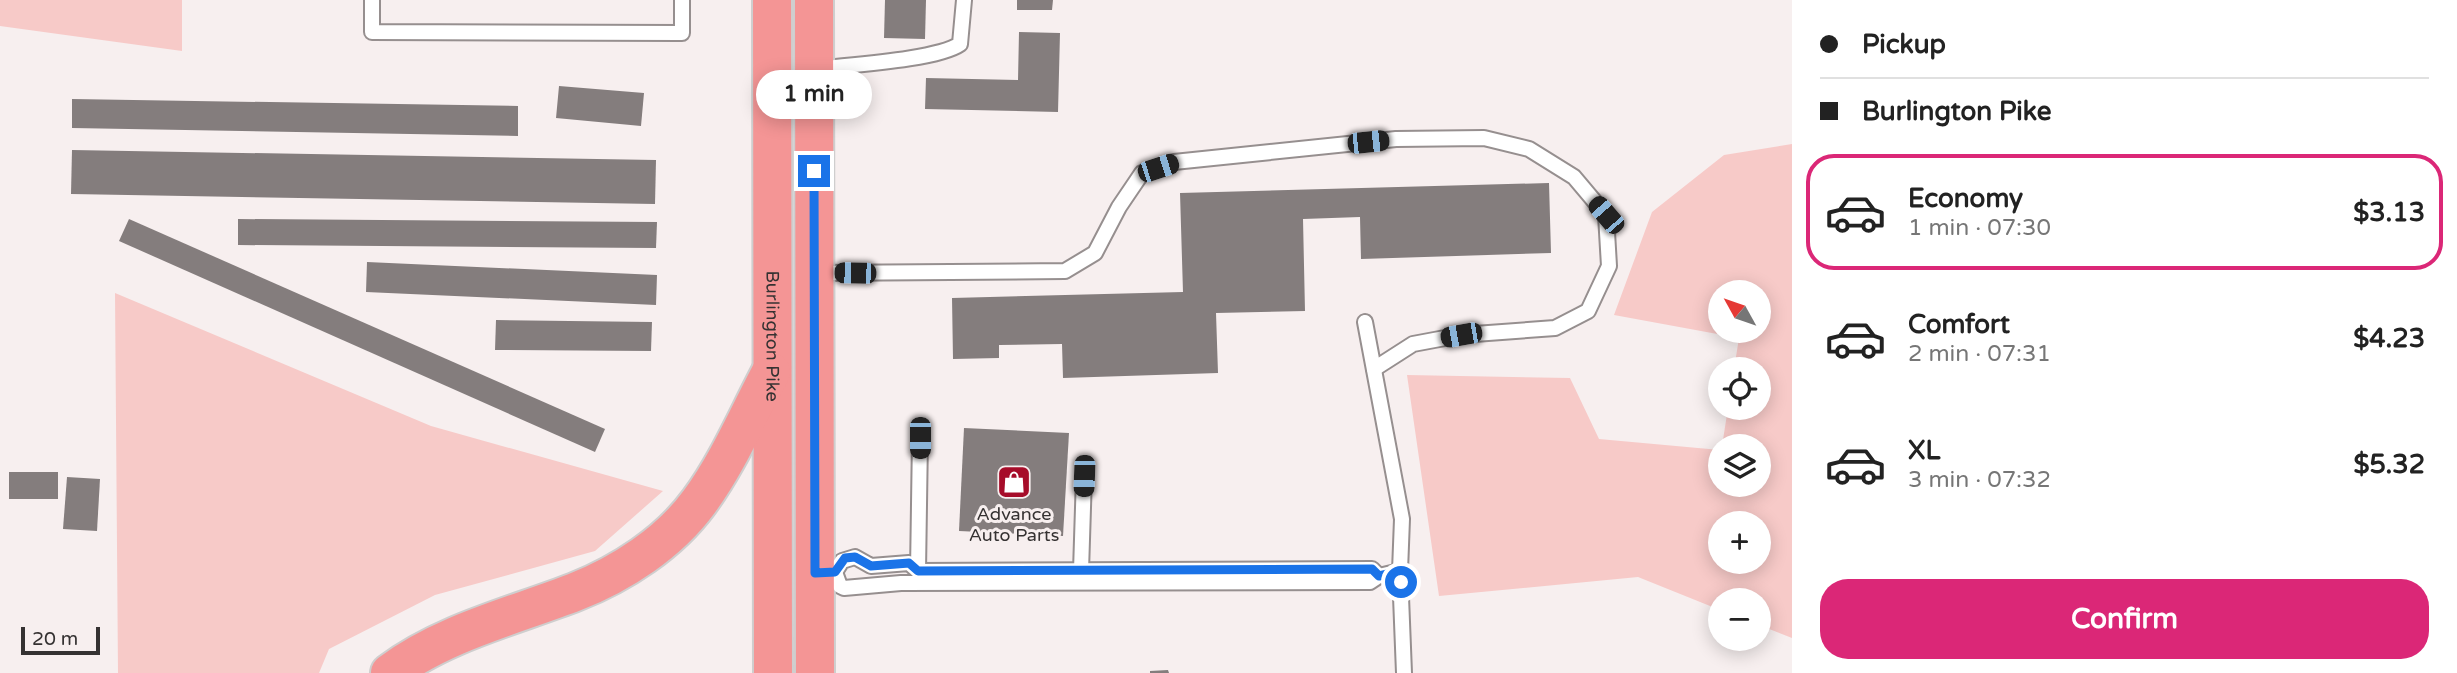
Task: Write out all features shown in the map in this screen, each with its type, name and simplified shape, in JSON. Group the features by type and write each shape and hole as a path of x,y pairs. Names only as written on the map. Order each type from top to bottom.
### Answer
{"highway":[{"name":"Burlington Pike","path":"772,0 773,673"},
{"path":"814,0 814,272 825,573 815,673"},
{"path":"390,673 402,663 484,625 576,591 621,571 662,540 698,503 725,459 774,367"}],"lane":[{"path":"372,0 372,32 682,33 682,0"},
{"path":"814,69 916,57 954,48 960,44 964,0"},
{"path":"814,272 1065,271 1095,253 1119,207 1142,173 1174,162 1396,139 1484,138 1529,149 1574,177 1606,215 1609,265 1588,311 1555,328 1461,335 1413,344 1374,369"},
{"path":"1365,322 1402,519 1400,571 1405,673"},
{"path":"918,571 920,438"},
{"path":"1081,571 1084,476"},
{"path":"1379,576 1372,569 918,571 909,563 871,566 855,557 845,558 825,573 845,588 914,582 1370,582 1379,576 1400,571"}],"shaded area":[{"path":"0,0 182,0 182,51 0,26"},
{"path":"1792,144 1792,638 1771,630 1771,588 1708,588 1708,605 1638,577 1439,596 1407,375 1570,378 1599,439 1708,449 1708,497 1771,497 1771,434 1724,434 1726,420 1771,420 1771,357 1736,357 1738,343 1771,343 1771,280 1708,280 1708,332 1614,315 1652,212 1724,155"},
{"path":"115,293 431,426 663,491 595,551 435,595 329,649 319,673 118,673"}],"building":[{"path":"885,0 926,0 925,39 884,38"},
{"path":"1017,0 1053,0 1052,10 1017,10"},
{"path":"1019,32 1060,33 1058,112 925,109 926,78 1018,80"},
{"path":"559,86 644,93 641,126 556,118"},
{"path":"72,99 518,106 518,136 72,128"},
{"path":"72,150 656,160 655,204 71,194"},
{"path":"1549,183 1551,253 1361,259 1360,217 1303,219 1305,311 1216,313 1218,373 1063,378 1062,344 999,345 999,358 953,359 952,298 1183,292 1180,193"},
{"path":"129,219 605,429 595,452 119,241"},
{"path":"238,219 657,222 656,248 238,245"},
{"path":"367,262 657,275 656,305 366,292"},
{"path":"496,320 652,322 651,351 495,350"},
{"name":"Advance Auto Parts","path":"964,428 1069,433 1063,536 959,531"},
{"path":"9,472 58,472 58,499 9,499"},
{"path":"67,477 100,479 97,531 63,529"},
{"path":"1168,670 1169,673 1150,673 1150,671"}],"place":[{"name":"Advance Auto Parts","path":"1014,482"}],"route":[{"path":"814,171 815,573 835,572 845,558 855,557 871,566 909,563 918,571 1372,569 1379,576 1400,571 1401,582"}]}
